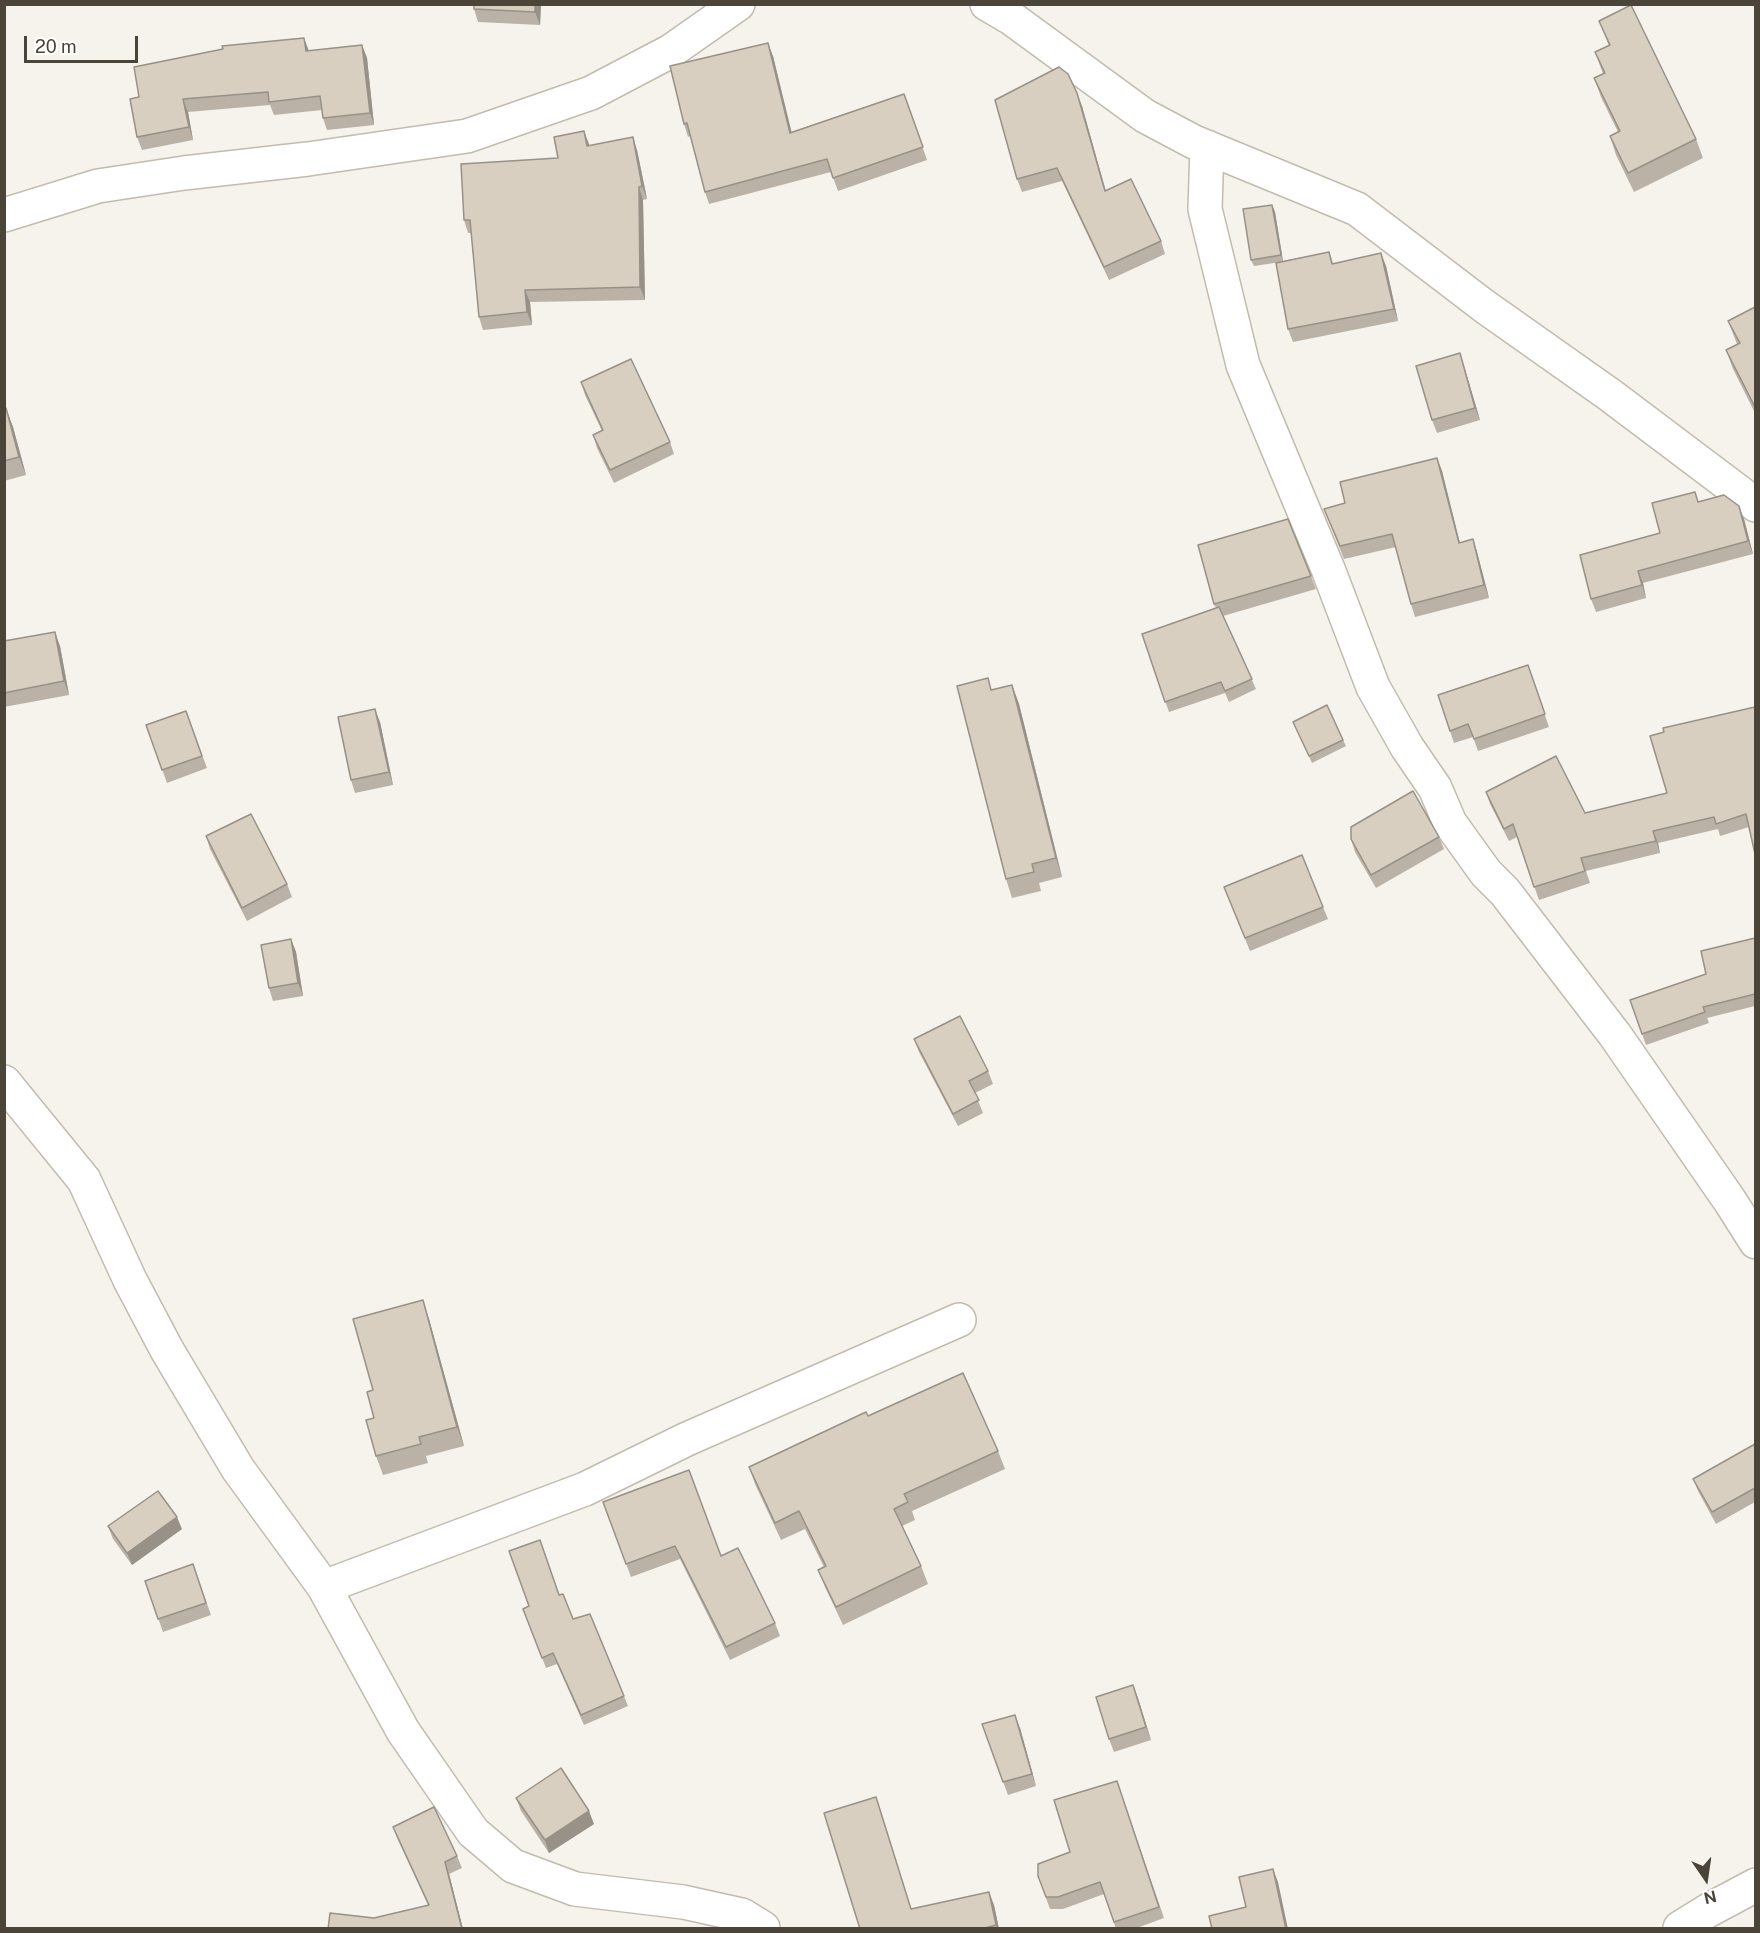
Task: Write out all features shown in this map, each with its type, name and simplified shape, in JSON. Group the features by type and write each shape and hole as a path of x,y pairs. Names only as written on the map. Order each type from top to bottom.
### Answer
{"street":[{"path":"4,215 98,186 467,136 591,93 671,51 738,4"},
{"path":"987,4 1011,18 1145,116 1207,147 1357,209 1484,306 1610,395 1755,505"},
{"path":"1207,147 1205,209 1243,365 1328,569 1373,687 1407,747 1435,788 1450,824 1486,873 1505,892 1616,1035 1730,1201 1755,1242"},
{"path":"4,1082 84,1180 130,1280 179,1370 238,1469 324,1587 403,1731 473,1832 513,1866 575,1889 683,1902 742,1915 764,1929"},
{"path":"324,1587 585,1489 687,1439 958,1320"},
{"path":"1680,1929 1755,1885"}],"building":[{"path":"474,4 535,4 535,12 474,9"},
{"path":"1631,5 1696,139 1628,173 1610,136 1620,131 1594,78 1605,73 1595,52 1610,45 1599,21"},
{"path":"304,38 306,51 362,45 370,113 323,118 320,96 269,102 268,92 183,99 189,127 137,137 130,99 139,97 134,67 223,49 222,46"},
{"path":"768,43 790,133 904,94 923,147 833,178 827,159 705,192 687,123 684,124 670,66"},
{"path":"1059,67 1068,74 1077,93 1105,191 1131,179 1161,241 1104,267 1057,168 1017,179 995,100"},
{"path":"584,131 587,146 633,137 642,186 639,187 640,287 525,290 527,312 479,317 470,220 464,220 461,164 558,158 554,137"},
{"path":"1272,205 1281,255 1251,260 1243,209"},
{"path":"1329,252 1332,264 1381,253 1394,309 1288,329 1276,263"},
{"path":"1755,307 1755,407 1726,350 1740,343 1728,321"},
{"path":"1460,353 1475,408 1432,420 1416,366"},
{"path":"631,359 670,442 610,470 593,435 603,430 581,382"},
{"path":"6,408 19,457 4,461 4,409"},
{"path":"1437,458 1459,543 1473,539 1484,585 1411,604 1392,534 1340,546 1324,509 1345,503 1340,482"},
{"path":"1695,492 1698,502 1724,495 1739,506 1748,541 1638,571 1642,585 1591,599 1580,555 1660,533 1652,503"},
{"path":"1288,519 1311,576 1214,604 1198,545"},
{"path":"1219,607 1252,679 1225,691 1221,682 1165,702 1142,634"},
{"path":"55,632 64,681 4,693 4,641"},
{"path":"1528,665 1545,714 1474,739 1468,724 1450,731 1438,695"},
{"path":"988,678 991,690 1012,685 1056,858 1032,864 1034,872 1006,879 957,686"},
{"path":"1327,705 1343,740 1309,756 1293,722"},
{"path":"1755,707 1755,854 1746,814 1716,824 1714,817 1653,831 1656,841 1581,858 1585,871 1534,887 1513,824 1504,829 1486,792 1556,756 1585,813 1667,793 1650,736 1664,732 1663,728"},
{"path":"375,709 389,772 351,780 338,717"},
{"path":"186,711 202,756 162,770 146,725"},
{"path":"1413,791 1439,837 1371,875 1351,839 1351,827"},
{"path":"251,814 287,884 242,908 206,836"},
{"path":"1302,855 1323,907 1245,938 1224,887"},
{"path":"1755,938 1755,994 1703,1007 1705,1012 1642,1034 1630,1000 1706,974 1701,951"},
{"path":"291,939 298,983 269,988 261,945"},
{"path":"960,1016 988,1071 969,1081 979,1100 953,1114 914,1039"},
{"path":"423,1300 457,1427 419,1437 421,1444 376,1456 366,1420 374,1418 367,1392 373,1390 353,1319"},
{"path":"963,1373 998,1451 904,1494 908,1502 894,1509 921,1566 836,1607 818,1570 826,1566 799,1511 775,1523 749,1467 866,1412 868,1416"},
{"path":"1755,1444 1755,1488 1712,1512 1693,1479"},
{"path":"689,1470 721,1556 738,1548 775,1623 726,1647 675,1546 626,1564 603,1502"},
{"path":"158,1491 177,1517 127,1553 108,1526"},
{"path":"540,1540 559,1595 563,1594 573,1619 590,1614 624,1696 581,1715 553,1653 542,1658 523,1609 529,1606 509,1551"},
{"path":"193,1564 206,1603 158,1619 145,1581"},
{"path":"1133,1685 1146,1727 1109,1739 1096,1697"},
{"path":"1015,1715 1032,1774 1003,1782 982,1724"},
{"path":"561,1768 589,1811 545,1840 516,1798"},
{"path":"1117,1781 1159,1907 1114,1922 1100,1882 1058,1897 1046,1897 1038,1876 1038,1864 1070,1852 1054,1800"},
{"path":"876,1797 911,1909 989,1892 996,1925 981,1929 860,1929 824,1813"},
{"path":"434,1807 457,1856 445,1862 462,1929 328,1929 330,1913 374,1918 429,1905 393,1827"},
{"path":"1273,1869 1286,1929 1212,1929 1209,1916 1246,1907 1239,1877"}]}
